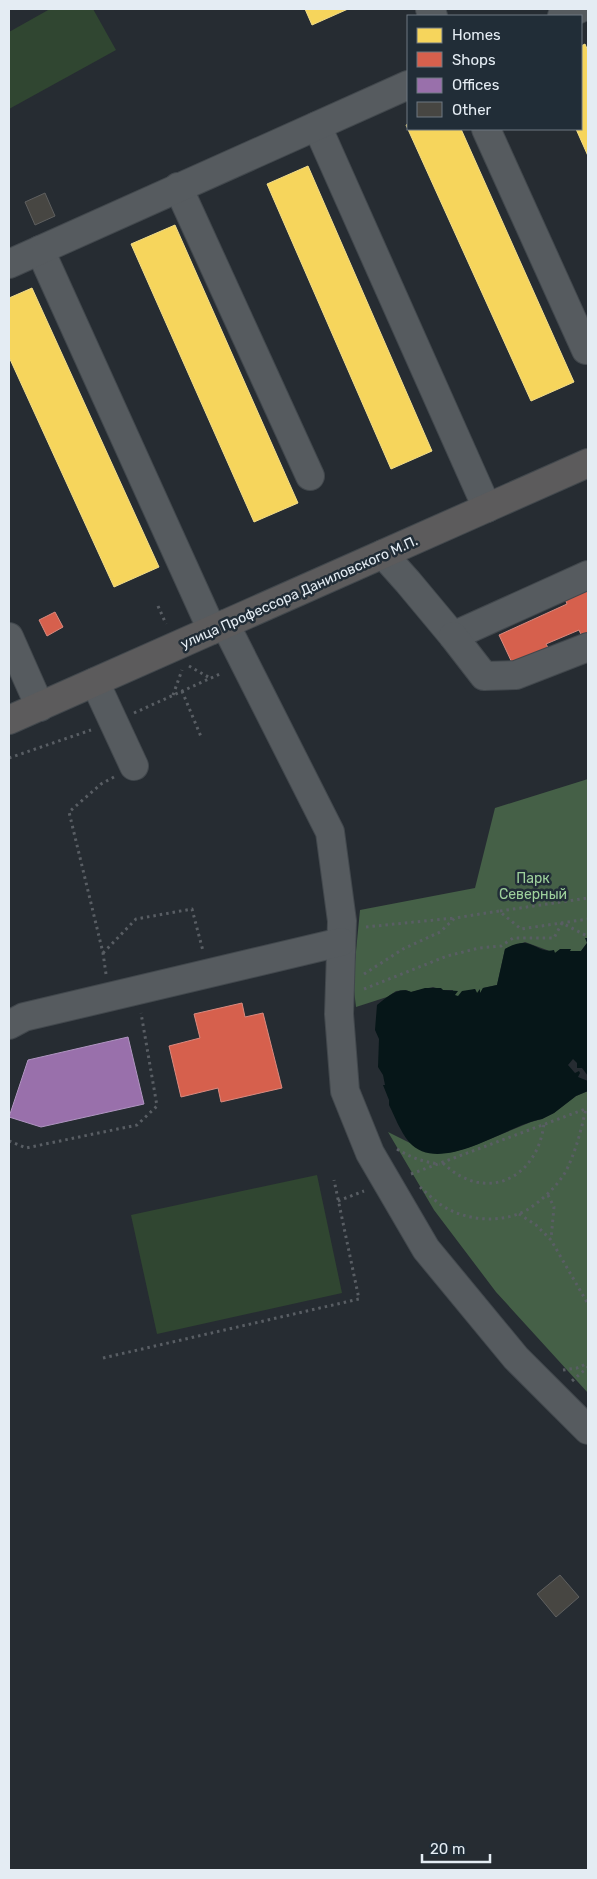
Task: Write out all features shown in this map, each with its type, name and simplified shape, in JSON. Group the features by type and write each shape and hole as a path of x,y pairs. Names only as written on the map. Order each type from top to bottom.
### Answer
{"main road":[{"name":"улица Профессора Даниловского М.П.","path":"9,720 588,463"}],"lane":[{"path":"564,15 579,9"},
{"path":"9,264 407,85"},
{"path":"317,126 488,508"},
{"path":"486,130 586,350"},
{"path":"178,187 310,476"},
{"path":"40,250 218,627 330,832 342,921 339,1014 346,1091 370,1152 426,1249 516,1358 588,1430"},
{"path":"382,554 408,582 484,676 516,675 588,647"},
{"path":"453,636 588,576"},
{"path":"9,637 40,707"},
{"path":"95,682 134,766"},
{"path":"9,1025 24,1017 341,942"}],"path":[{"path":"173,695 184,663"},
{"path":"182,692 202,739"},
{"path":"109,997 103,954 69,812 101,784 134,766"},
{"path":"365,927 456,918 588,898"},
{"path":"103,954 136,919 192,909 199,930"},
{"path":"499,911 520,929 588,919"},
{"path":"361,976 402,949 440,932 456,918"},
{"path":"562,923 587,936 588,934"},
{"path":"360,990 447,956 479,948 500,946 513,938 554,938 562,923"},
{"path":"9,1141 26,1148 137,1124 157,1106 138,990"},
{"path":"587,1108 580,1140 565,1172 548,1195 519,1214 490,1219 467,1216 450,1210 435,1200 407,1176 544,1123 587,1108"},
{"path":"394,1148 408,1157 442,1164 465,1180 484,1184 502,1181 518,1172 530,1161 542,1137 544,1123"},
{"path":"103,1358 359,1299 334,1180"},
{"path":"548,1195 554,1207 551,1240"},
{"path":"519,1214 536,1225 551,1240 588,1304"},
{"path":"576,1388 560,1370 588,1365"},
{"path":"570,1382 588,1365"}],"green space":[{"path":"50,9 93,9 116,50 9,109 9,32"},
{"name":"Парк Северный","path":"588,779 588,938 581,951 561,949 555,953 525,942 505,949 497,985 483,988 480,994 475,989 459,996 454,996 453,990 433,987 411,992 406,990 396,991 387,997 356,1007 353,982 360,910 475,888 495,808"},
{"path":"588,1091 588,1393 496,1292 434,1210 388,1132 428,1152 453,1152 542,1119 554,1113 576,1096"},
{"path":"317,1175 342,1293 157,1334 131,1215"}],"shaded area":[{"path":"585,938 588,938 588,1076 582,1068 577,1068 577,1063 573,1059 568,1065 575,1073 579,1071 578,1077 588,1081 588,1091 576,1096 554,1113 542,1119 474,1146 438,1154 422,1151 409,1142 400,1129 389,1105 383,1085 385,1085 383,1075 378,1067 379,1039 375,1030 377,1005 393,993 402,990 411,992 425,988 441,988 443,990 458,991 455,995 458,996 462,991 475,989 477,993 480,989 480,993 483,988 497,985 505,949 522,943 543,950 554,950 555,953 560,949 581,951 587,943"}],"building: Homes":[{"path":"305,9 348,9 312,25"},
{"path":"585,44 588,51 588,156 576,130 582,130 582,46"},
{"path":"408,130 461,130 574,382 531,401"},
{"path":"308,166 432,451 391,469 267,184"},
{"path":"175,225 298,503 254,522 131,244"},
{"path":"32,288 159,567 114,587 9,357 9,298"}],"building: Shops":[{"path":"588,586 588,636 583,639 579,630 546,644 550,651 514,667 499,635 567,604 564,596"},
{"path":"55,612 63,627 47,636 39,620"},
{"path":"242,1003 245,1017 263,1013 282,1088 221,1102 218,1088 181,1097 169,1046 200,1038 194,1014"}],"building: Offices":[{"path":"128,1037 144,1104 41,1127 9,1117 28,1060"}],"building: Other":[{"path":"45,193 55,216 35,225 25,202"},
{"path":"560,1575 579,1597 556,1617 537,1594"}]}
